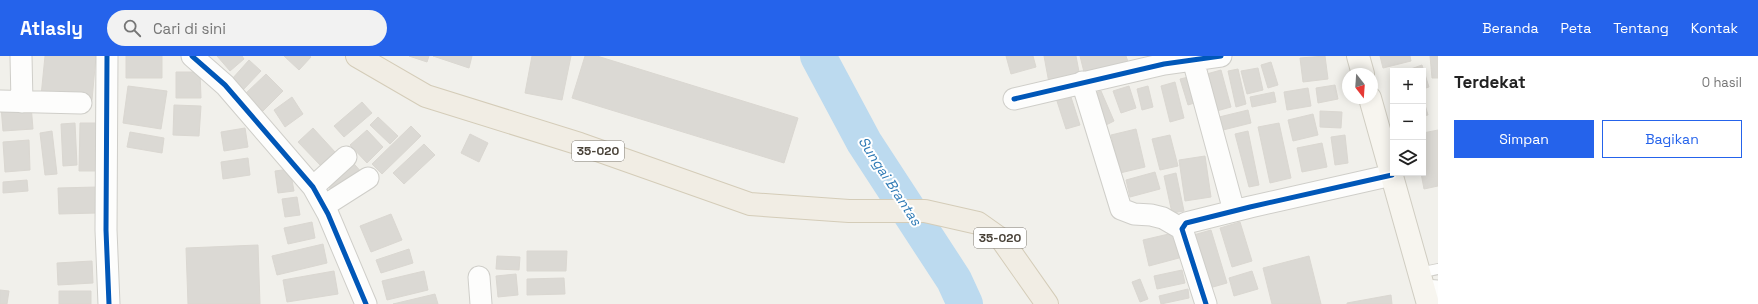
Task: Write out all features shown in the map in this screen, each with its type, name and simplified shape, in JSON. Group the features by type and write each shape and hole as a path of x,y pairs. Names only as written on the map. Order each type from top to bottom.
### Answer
{"main road":[{"name":"35-020","path":"357,56 426,96 580,144 750,204 849,211 925,211 978,223 1002,240 1047,304"},
{"path":"1358,56 1361,68"},
{"path":"1372,104 1390,168"},
{"path":"1392,176 1429,286"}],"street":[{"path":"21,56 22,102"},
{"path":"107,56 106,230 110,304"},
{"path":"192,56 225,85 313,187 324,206 366,304"},
{"path":"1014,99 1163,60 1193,60 1221,56"},
{"path":"1193,60 1234,211"},
{"path":"1082,82 1122,209 1134,214 1152,215 1163,218 1182,229 1206,304"},
{"path":"0,101 81,103"},
{"path":"313,187 346,157"},
{"path":"1182,229 1186,223 1390,175"},
{"path":"324,206 368,178"},
{"path":"479,277 481,304"}],"building":[{"path":"45,56 96,56 92,100 41,96"},
{"path":"126,56 162,56 162,78 126,78"},
{"path":"217,56 242,56 244,59 230,71"},
{"path":"284,56 310,56 311,57 299,70"},
{"path":"409,56 429,56 427,62"},
{"path":"433,56 472,56 469,68"},
{"path":"532,56 571,56 562,100 525,93"},
{"path":"585,56 597,56 798,118 784,163 572,98"},
{"path":"1006,56 1033,56 1036,67 1011,74"},
{"path":"1044,56 1076,56 1080,77 1049,83"},
{"path":"1080,56 1126,56 1129,65 1085,76"},
{"path":"1325,56 1328,79 1303,82 1300,58"},
{"path":"1380,56 1410,56 1411,61 1383,68"},
{"path":"1430,56 1438,56 1438,78 1432,78"},
{"path":"249,60 261,71 243,90 232,79"},
{"path":"1271,62 1278,85 1268,88 1261,65"},
{"path":"1422,65 1423,68 1414,68"},
{"path":"1258,68 1263,90 1247,94 1241,71"},
{"path":"1238,69 1246,104 1236,107 1228,71"},
{"path":"1221,70 1231,107 1213,112 1203,75"},
{"path":"176,72 200,72 201,98 176,98"},
{"path":"266,74 283,91 263,111 245,94"},
{"path":"1193,76 1201,101 1188,105 1180,79"},
{"path":"1426,78 1429,87 1426,88"},
{"path":"1175,82 1184,118 1170,122 1161,86"},
{"path":"1335,85 1338,99 1318,103 1316,88"},
{"path":"128,86 167,91 161,129 123,123"},
{"path":"1129,86 1136,108 1121,113 1113,91"},
{"path":"1148,86 1153,107 1142,110 1137,89"},
{"path":"1308,88 1311,106 1287,110 1284,92"},
{"path":"1101,91 1114,121 1102,127 1091,94"},
{"path":"1274,92 1276,102 1252,107 1250,97"},
{"path":"1070,94 1080,125 1066,129 1056,98"},
{"path":"292,97 303,114 285,127 274,110"},
{"path":"362,102 372,113 344,137 334,126"},
{"path":"31,105 33,129 3,131 1,107"},
{"path":"174,105 201,106 199,136 173,135"},
{"path":"1248,110 1251,123 1219,131 1215,118"},
{"path":"1320,111 1342,112 1341,128 1320,127"},
{"path":"1313,114 1318,135 1293,141 1288,120"},
{"path":"378,117 398,136 390,144 370,125"},
{"path":"75,123 77,165 63,166 61,124"},
{"path":"80,123 101,123 101,171 79,171"},
{"path":"1279,123 1291,178 1270,183 1258,127"},
{"path":"411,126 421,136 382,174 372,164"},
{"path":"245,128 248,147 224,151 221,132"},
{"path":"313,128 335,152 321,166 298,142"},
{"path":"1136,129 1145,167 1120,173 1111,135"},
{"path":"367,130 383,147 367,163 350,145"},
{"path":"1438,130 1438,186 1424,189 1422,176 1426,176 1426,132"},
{"path":"52,131 57,174 45,175 40,133"},
{"path":"1248,131 1259,185 1249,187 1235,134"},
{"path":"130,132 164,138 162,153 127,147"},
{"path":"470,134 488,143 479,162 461,153"},
{"path":"1170,135 1178,166 1160,170 1152,139"},
{"path":"1345,135 1348,163 1335,165 1331,137"},
{"path":"29,140 30,170 5,172 3,142"},
{"path":"1322,143 1327,167 1302,172 1297,148"},
{"path":"424,144 435,155 404,184 393,173"},
{"path":"1205,156 1211,197 1185,201 1179,160"},
{"path":"348,157 363,174 337,197 322,179"},
{"path":"248,158 250,175 223,179 221,162"},
{"path":"290,169 294,191 278,193 275,171"},
{"path":"1155,172 1160,189 1130,197 1126,180"},
{"path":"1176,173 1184,211 1172,213 1164,176"},
{"path":"27,180 28,191 3,193 3,182"},
{"path":"97,187 97,213 59,214 58,188"},
{"path":"297,197 300,215 285,217 282,199"},
{"path":"391,214 402,240 371,252 360,226"},
{"path":"312,222 315,238 288,244 284,228"},
{"path":"1240,222 1252,261 1232,267 1220,228"},
{"path":"1211,230 1227,283 1206,289 1190,236"},
{"path":"1173,233 1179,258 1149,266 1143,240"},
{"path":"323,244 327,263 277,275 272,256"},
{"path":"258,245 260,304 188,304 186,248"},
{"path":"409,249 413,263 381,273 376,260"},
{"path":"527,251 567,251 566,271 527,271"},
{"path":"497,256 520,257 519,270 496,269"},
{"path":"1309,256 1321,304 1272,304 1263,268"},
{"path":"92,261 93,283 58,285 57,263"},
{"path":"1182,270 1185,283 1157,289 1154,276"},
{"path":"334,271 338,294 287,302 283,280"},
{"path":"424,271 428,290 387,300 382,281"},
{"path":"1252,271 1258,289 1234,296 1229,278"},
{"path":"516,274 518,295 498,297 496,276"},
{"path":"564,278 565,294 527,295 527,279"},
{"path":"1140,279 1148,299 1140,302 1132,282"},
{"path":"1188,289 1189,298 1161,304 1159,296"},
{"path":"0,290 9,291 7,304 0,304"},
{"path":"59,291 91,291 91,304 59,304"},
{"path":"435,294 438,304 393,304"},
{"path":"1391,295 1392,304 1347,304 1347,303"}],"waterway":[{"name":"Sungai Brantas","path":"818,56 864,142 954,280 965,304"}],"cycle path":[{"path":"107,56 106,230 109,304"},
{"path":"192,56 225,85 313,187 328,214 366,304"},
{"path":"1014,99 1164,64 1221,56"},
{"path":"1206,304 1182,229 1186,223 1390,175"}]}
